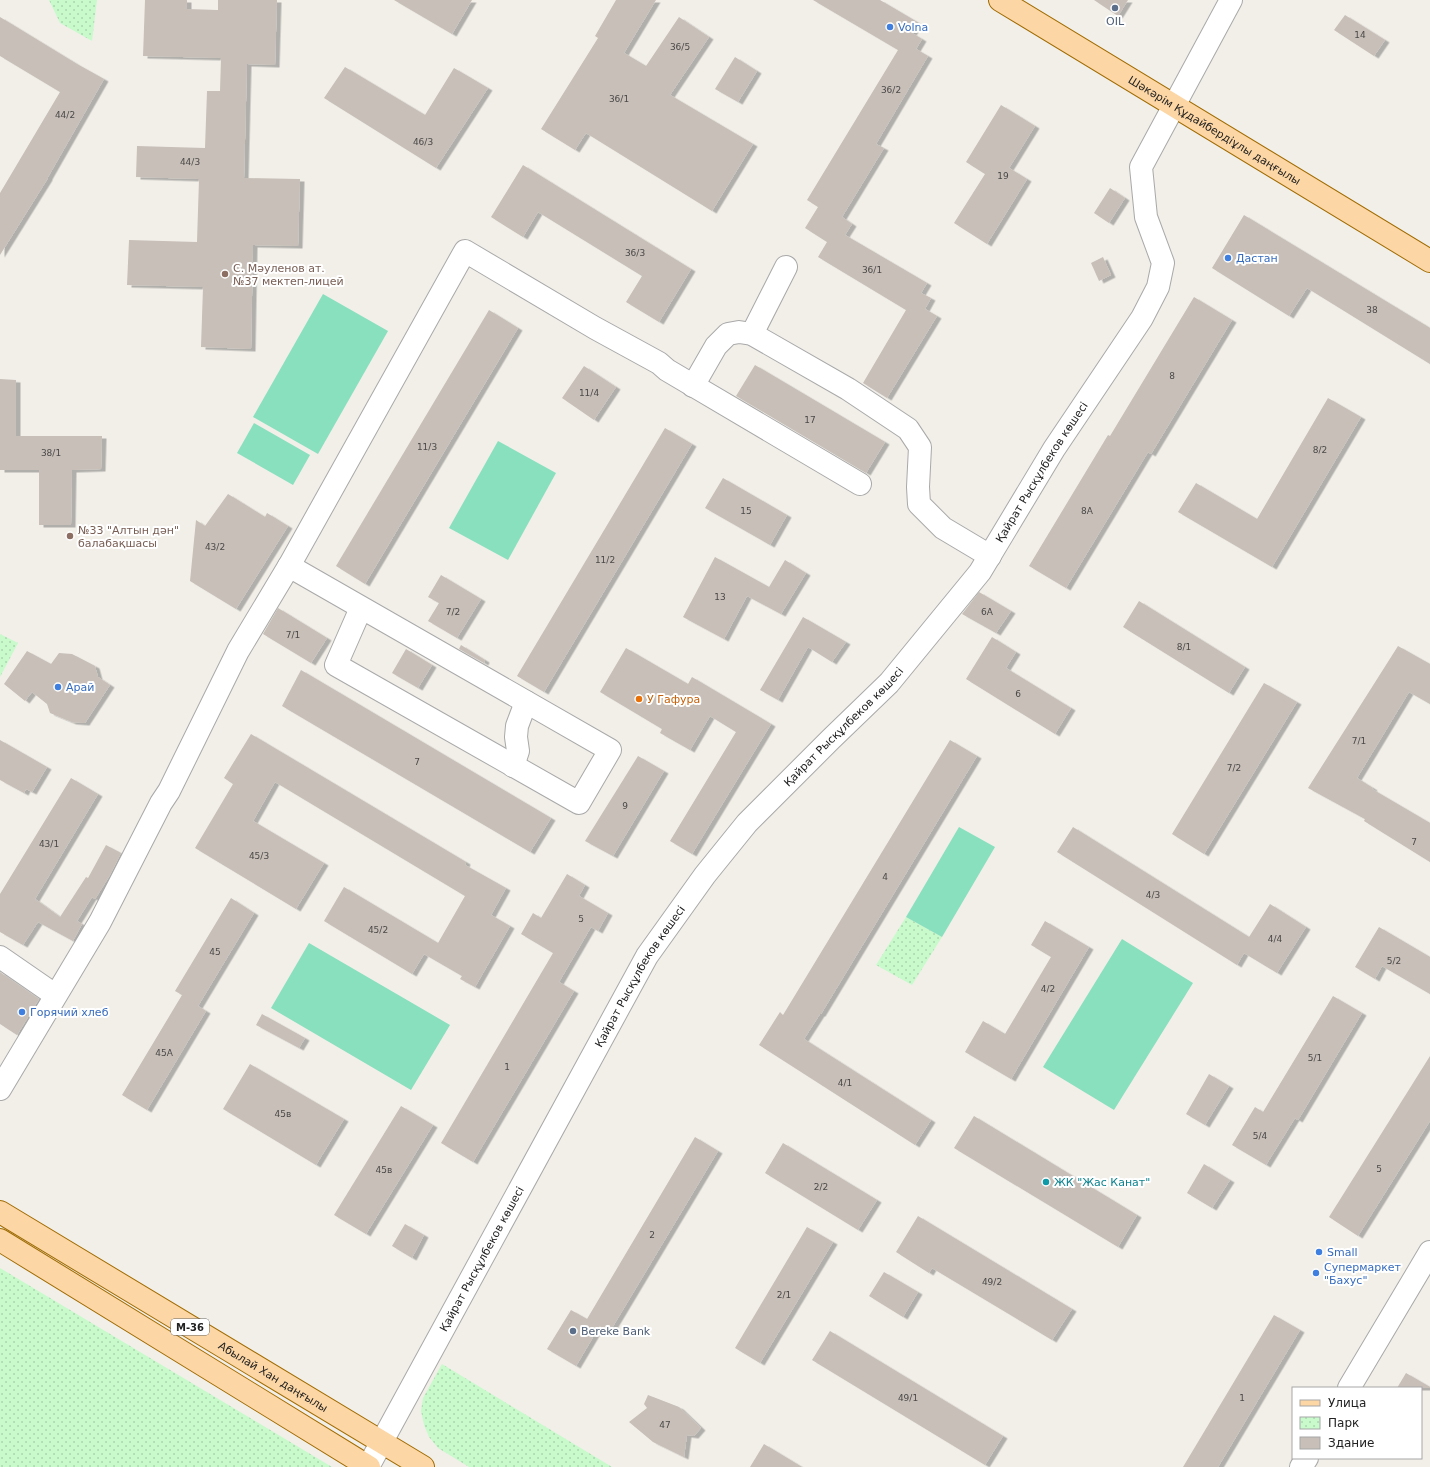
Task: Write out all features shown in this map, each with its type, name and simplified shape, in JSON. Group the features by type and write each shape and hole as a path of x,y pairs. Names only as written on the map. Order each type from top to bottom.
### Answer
{"main road":[{"name":"Шәкәрім Құдайбердіұлы даңғылы","path":"1000,0 1430,261"},
{"name":"Абылай Хан даңғылы","path":"0,1212 423,1467"},
{"name":"M-36","path":"0,1240 369,1467"}],"street":[{"name":"Қайрат Рысқұлбеков көшесі","path":"369,1467 381,1442 647,956 705,875 748,823 889,683 980,572 1054,449 1142,318 1158,287 1163,263 1146,217 1141,167 1231,0"},
{"path":"0,1089 100,922 161,803 169,791 238,651 289,566 465,251 595,328 659,362 666,370 860,484"},
{"path":"752,334 786,267"},
{"path":"693,386 716,346 728,334 739,332 752,334 848,389 908,429 920,447 918,487 919,504 943,528 990,556"},
{"path":"289,566 610,750 579,803 336,665 361,608"},
{"path":"514,766 518,751 516,736 517,726 526,702"},
{"path":"0,957 55,995"},
{"path":"1350,1387 1430,1252"}],"green space":[{"path":"49,0 97,0 92,41 60,23"},
{"path":"323,294 388,331 318,454 253,417"},
{"path":"254,423 310,455 293,485 237,453"},
{"path":"498,441 556,473 508,560 449,528"},
{"path":"0,634 18,643 0,677"},
{"path":"959,827 995,847 942,937 906,917"},
{"path":"906,917 942,937 912,985 876,965"},
{"path":"1122,939 1193,983 1114,1110 1043,1067"},
{"path":"309,943 450,1025 411,1090 271,1008"},
{"path":"0,1268 332,1467 0,1467"},
{"path":"442,1364 612,1467 469,1467 438,1448 429,1437 424,1425 421,1411 423,1398"}],"building":[{"path":"145,0 187,0 187,9 218,10 218,0 277,0 275,65 247,64 244,178 300,179 298,246 253,245 251,349 201,347 203,287 127,285 129,240 197,242 199,179 136,177 137,146 205,148 207,91 220,91 221,58 143,56"},
{"path":"394,0 472,0 452,34"},
{"path":"616,0 656,0 624,53 646,66 679,17 709,37 670,95 753,144 712,211 586,133 575,150 541,129 598,38 595,36"},
{"path":"813,0 880,0 919,23 912,33 922,39 916,49 928,56 876,144 884,148 842,217 852,224 845,235 927,283 921,293 931,298 925,309 937,316 887,398 863,383 906,310 818,257 827,242 805,228 818,207 807,200 898,50"},
{"name":"OIL","path":"1094,0 1128,0 1118,16"},
{"path":"1345,15 1385,40 1374,56 1334,30"},
{"path":"0,17 104,79 48,178 0,255 0,193 60,92 0,56"},
{"path":"735,57 757,71 738,102 715,89"},
{"path":"345,67 425,115 454,68 488,88 436,168 324,98"},
{"path":"1001,105 1035,126 1009,168 1027,179 987,244 954,223 985,174 966,162"},
{"path":"523,165 691,269 659,322 626,302 642,276 538,212 523,237 491,217"},
{"path":"1110,188 1125,198 1109,223 1094,213"},
{"path":"1244,215 1430,328 1430,364 1307,288 1289,316 1212,268"},
{"path":"1103,257 1111,275 1099,281 1091,263"},
{"path":"1194,297 1232,320 1151,454 1148,452 1066,588 1029,566"},
{"path":"489,310 518,328 365,584 336,566"},
{"path":"755,365 885,442 866,473 736,396"},
{"path":"584,366 616,387 594,420 562,398"},
{"path":"0,379 16,380 16,436 102,436 101,469 72,470 71,525 39,525 39,470 0,470"},
{"path":"1328,398 1361,417 1272,567 1178,512 1196,483 1257,519"},
{"path":"665,428 692,444 544,692 517,676"},
{"path":"723,478 787,515 770,545 705,508"},
{"path":"228,494 265,517 267,513 288,526 236,609 190,581 196,520 205,526"},
{"path":"715,557 769,587 785,560 806,573 781,614 747,596 724,639 683,617"},
{"path":"441,575 481,599 457,638 428,621 439,603 428,597"},
{"path":"979,592 1011,611 996,633 962,614"},
{"path":"1139,601 1245,667 1229,693 1123,627"},
{"path":"278,608 327,638 311,663 263,634"},
{"path":"803,617 846,642 832,662 808,647 778,700 760,690"},
{"path":"992,637 1016,652 1006,668 1071,708 1055,734 966,679"},
{"path":"461,645 485,660 484,663 459,649"},
{"path":"1398,646 1430,664 1430,704 1409,692 1357,778 1373,788 1372,789 1430,823 1430,862 1364,821 1365,819 1308,788"},
{"path":"626,648 688,684 692,677 771,724 692,854 670,841 736,732 710,716 690,750 660,733 662,729 600,692"},
{"path":"406,649 432,665 418,688 392,673"},
{"name":"Арай","path":"27,651 51,664 59,653 72,654 95,666 98,677 110,685 85,723 72,722 50,713 47,704 32,692 25,701 4,684"},
{"path":"301,670 551,818 530,852 282,706"},
{"path":"1264,683 1297,702 1204,854 1172,834"},
{"path":"251,734 466,862 465,865 506,888 491,915 510,926 475,987 460,979 462,976 424,954 412,974 324,921 344,887 438,943 465,896 275,782 253,821 324,863 296,909 195,848 233,784 224,778"},
{"path":"0,740 47,767 32,792 26,789 24,793 0,780"},
{"path":"950,740 977,756 821,1014 804,1039 931,1120 915,1145 759,1045 780,1012 783,1015"},
{"path":"638,756 664,771 613,856 585,841"},
{"path":"71,778 98,794 35,899 60,917 86,877 88,878 106,845 121,853 110,875 95,899 92,897 77,921 82,924 73,941 38,922 23,945 0,932 0,894"},
{"path":"1073,827 1249,937 1270,904 1306,927 1277,973 1244,953 1237,965 1057,852"},
{"path":"567,874 585,885 579,896 608,913 598,931 591,927 559,982 574,991 473,1162 441,1143 553,953 521,934 533,913 541,918"},
{"path":"231,898 254,913 198,1006 206,1011 147,1110 122,1095 182,995 175,991"},
{"path":"1045,921 1089,947 1011,1079 965,1052 983,1021 1005,1034 1051,957 1031,945"},
{"path":"1379,927 1430,957 1430,994 1382,966 1375,979 1355,967"},
{"path":"0,972 39,999 17,1035 0,1024"},
{"path":"1333,996 1362,1013 1298,1120 1295,1118 1266,1165 1232,1145 1255,1107 1263,1112"},
{"path":"262,1014 305,1038 299,1048 256,1025"},
{"path":"1430,1056 1430,1121 1358,1236 1329,1217"},
{"path":"250,1064 344,1119 316,1165 223,1109"},
{"path":"1209,1074 1229,1086 1205,1125 1186,1114"},
{"path":"401,1106 433,1125 366,1234 334,1215"},
{"name":"ЖК \"Жас Канат\"","path":"974,1116 1137,1215 1118,1247 954,1148"},
{"path":"695,1137 718,1151 609,1333 599,1327 576,1366 547,1349 571,1310 587,1319"},
{"path":"783,1143 877,1200 858,1230 765,1173"},
{"path":"1204,1164 1230,1180 1212,1208 1187,1193"},
{"path":"918,1216 1072,1309 1052,1340 932,1268 929,1273 896,1252"},
{"path":"405,1224 424,1235 412,1258 392,1246"},
{"path":"807,1227 833,1242 760,1363 735,1348"},
{"path":"884,1272 918,1292 903,1317 869,1296"},
{"path":"1274,1315 1300,1330 1218,1467 1183,1467"},
{"path":"830,1331 1003,1436 985,1465 812,1360"},
{"path":"1406,1373 1430,1388 1422,1387 1398,1387"},
{"path":"648,1395 679,1407 701,1428 694,1436 687,1435 684,1457 653,1442 629,1422 647,1408 644,1404"},
{"path":"764,1444 802,1467 750,1467"}],"place":[{"name":"OIL","path":"1115,8"},
{"name":"Volna","path":"890,27"},
{"name":"Дастан","path":"1228,258"},
{"name":"С. Мәуленов ат. №37 мектеп-лицей","path":"225,274"},
{"name":"№33 \"Алтын дән\" балабақшасы","path":"70,536"},
{"name":"Арай","path":"58,687"},
{"name":"У Гафура","path":"639,699"},
{"name":"Горячий хлеб","path":"22,1012"},
{"name":"ЖК \"Жас Канат\"","path":"1046,1182"},
{"name":"Small","path":"1319,1252"},
{"name":"Супермаркет \"Бахус\"","path":"1316,1273"},
{"name":"Bereke Bank","path":"573,1331"}]}
